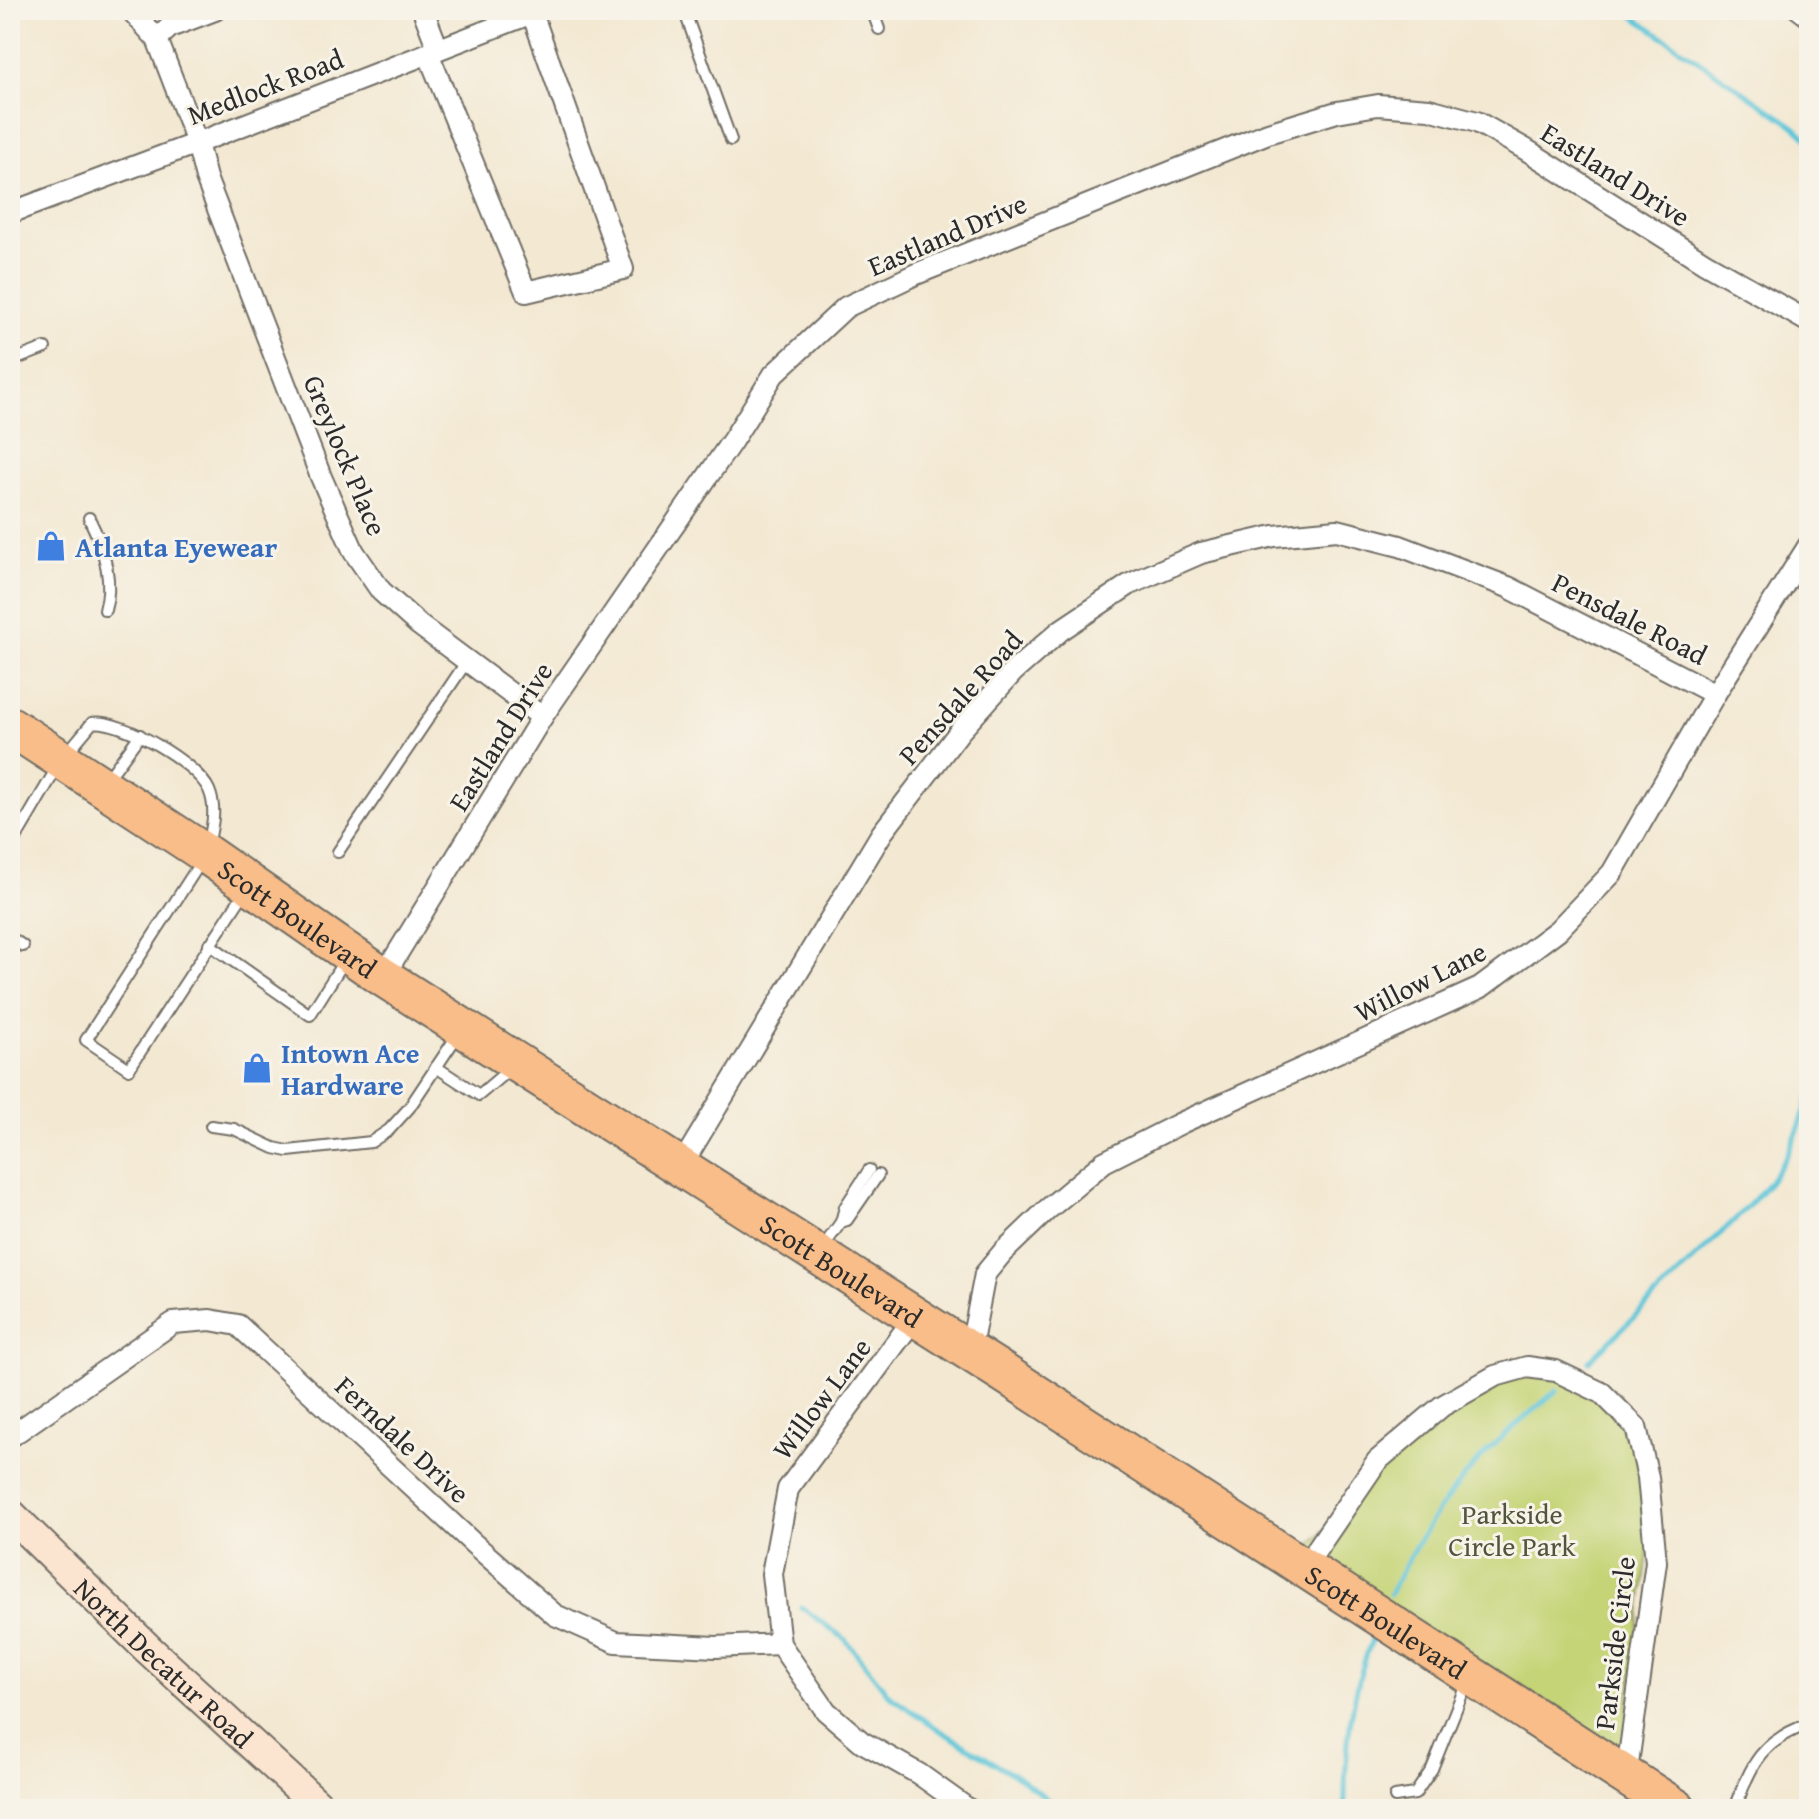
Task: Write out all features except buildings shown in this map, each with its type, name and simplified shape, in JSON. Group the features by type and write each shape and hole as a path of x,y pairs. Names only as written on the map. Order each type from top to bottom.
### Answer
{"highway":[{"name":"Scott Boulevard","path":"16,735 63,758 383,977 1677,1809"}],"main road":[{"name":"North Decatur Road","path":"10,1514 101,1605 322,1809"}],"street":[{"path":"131,10 157,39 170,27 215,10"},
{"path":"423,10 433,51 526,292 623,269 536,12"},
{"name":"Medlock Road","path":"10,213 536,12"},
{"name":"Greylock Place","path":"157,39 197,143 206,178 304,434 354,552 381,591 419,625 542,717"},
{"name":"Eastland Drive","path":"383,977 542,717 732,441 774,374 846,307 916,274 1268,133 1337,112 1378,105 1429,109 1477,122 1705,263 1809,322"},
{"name":"Pensdale Road","path":"681,1166 882,833 899,810 960,731 1013,672 1061,630 1130,584 1201,553 1274,536 1337,530 1400,546 1508,587 1715,694"},
{"name":"Willow Lane","path":"970,1352 985,1274 1048,1209 1104,1162 1195,1117 1480,988 1558,930 1612,873 1715,694 1809,545"},
{"name":"Willow Lane","path":"915,1317 788,1489 772,1574 780,1644 826,1711 862,1742 919,1774 968,1809"},
{"name":"Ferndale Drive","path":"10,1437 173,1323 210,1320 238,1325 555,1615 616,1642 716,1647 780,1644"},
{"name":"Parkside Circle","path":"1304,1568 1377,1461 1442,1406 1495,1376 1527,1367 1556,1371 1602,1393 1636,1427 1648,1477 1656,1562 1626,1778"}],"lane":[{"path":"684,10 731,140"},
{"path":"872,10 879,29"},
{"path":"1792,10 1809,23"},
{"path":"10,134 10,157"},
{"path":"19,358 45,348"},
{"path":"89,518 100,539 107,573 110,595 105,610"},
{"path":"338,852 467,661"},
{"path":"10,848 63,758 92,723 100,722 140,735 191,767 209,790 215,817 206,854 86,1040 129,1069 249,885"},
{"path":"103,785 140,735"},
{"path":"10,937 23,946"},
{"path":"209,944 310,1015 349,953"},
{"path":"211,1126 234,1129 274,1148 288,1151 371,1142 389,1130 409,1108 463,1027"},
{"path":"436,1067 479,1095 518,1062"},
{"path":"817,1254 841,1222 845,1207 873,1173"},
{"path":"1395,1797 1415,1794 1432,1769 1469,1677"},
{"path":"1735,1809 1755,1760 1787,1732 1809,1724"}],"green space":[{"name":"Parkside Circle Park","path":"1529,1374 1562,1378 1606,1405 1634,1440 1649,1544 1621,1763 1308,1548 1387,1462 1452,1407 1492,1385"}],"waterway":[{"path":"1624,10 1795,127 1809,140"},
{"path":"1589,1361 1765,1188 1790,1149 1809,1097"},
{"path":"1390,1594 1420,1539 1469,1471 1557,1390"},
{"path":"801,1607 845,1639 889,1695 941,1731 1023,1780 1060,1809"},
{"path":"1345,1809 1351,1719 1360,1674 1375,1632"}],"place":[{"name":"Atlanta Eyewear","path":"51,546"},
{"name":"Intown Ace Hardware","path":"257,1068"}]}
